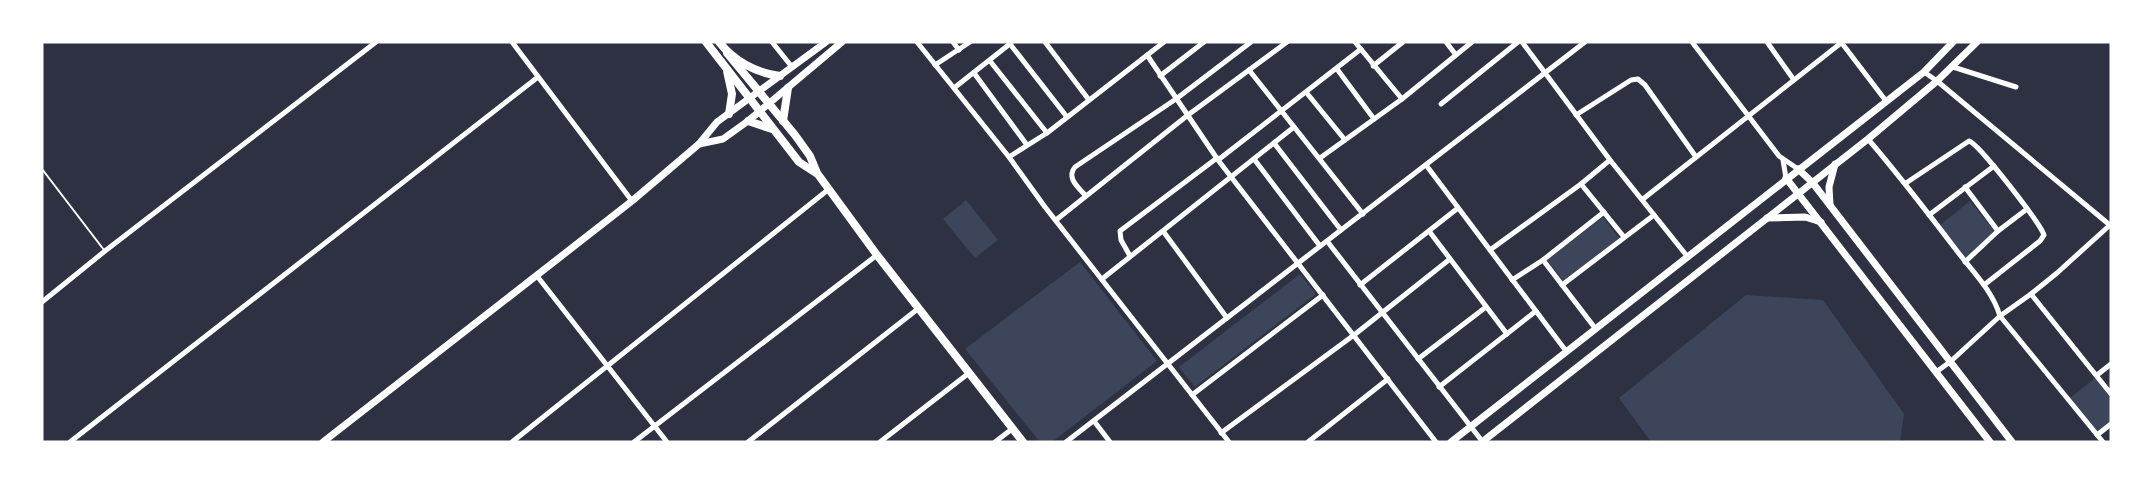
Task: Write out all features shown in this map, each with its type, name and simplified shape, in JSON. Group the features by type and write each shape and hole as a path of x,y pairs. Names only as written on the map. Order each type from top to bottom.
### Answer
{"main road":[{"path":"706,42 799,162 817,173"},
{"path":"719,42 810,156 817,173 877,255 1023,442"},
{"path":"727,53 754,70 780,76"},
{"path":"726,68 732,94 729,114"},
{"path":"783,121 788,88"},
{"path":"748,121 774,129"}],"street":[{"path":"42,302 376,42"},
{"path":"512,42 632,201"},
{"path":"772,42 792,67"},
{"path":"324,442 632,201 699,144 712,127 826,42"},
{"path":"699,144 723,139 770,104 842,42"},
{"path":"916,42 1010,157 1056,220 1229,442"},
{"path":"953,42 959,50"},
{"path":"935,65 970,42"},
{"path":"1045,42 1089,100"},
{"path":"1010,157 1047,133 1164,42"},
{"path":"1161,76 1204,42"},
{"path":"1086,196 1072,177 1071,171 1075,167 1176,99 1251,42"},
{"path":"1056,220 1188,115 1287,42"},
{"path":"1355,42 1401,99"},
{"path":"1373,66 1403,42"},
{"path":"1446,42 1456,55"},
{"path":"1320,158 1401,99 1472,42"},
{"path":"1441,104 1520,42 1687,256"},
{"path":"1066,442 1585,42"},
{"path":"1692,42 1783,160 1798,169 1812,182 2012,442"},
{"path":"1767,42 1794,80"},
{"path":"1643,199 1841,42 1886,101"},
{"path":"1450,442 1924,72 1953,42"},
{"path":"1327,241 1482,442 1868,139 1953,67 1977,42"},
{"path":"954,88 1011,43 1067,117"},
{"path":"1130,256 1120,240 1120,231 1283,112 1361,49"},
{"path":"1147,55 1217,159 1436,442"},
{"path":"990,61 1047,133"},
{"path":"1953,67 2016,87"},
{"path":"1337,69 1374,118"},
{"path":"1249,70 1363,214"},
{"path":"1924,72 2110,226 1936,372"},
{"path":"974,73 1027,145"},
{"path":"70,442 538,77"},
{"path":"1576,116 1631,80 1638,79 1646,85 1696,157"},
{"path":"1306,92 1345,140"},
{"path":"1102,279 1294,127"},
{"path":"1868,139 1906,183 1984,285 1997,305 2000,316 2103,442"},
{"path":"1906,183 1969,141 1976,145 1994,166 2027,209 2043,231 2043,237 1984,285"},
{"path":"1274,143 1341,230"},
{"path":"1254,159 1320,246"},
{"path":"1490,250 1581,184 1610,160"},
{"path":"1783,160 1786,178 1990,442"},
{"path":"1830,206 1829,187 1836,164"},
{"path":"1426,165 1566,351"},
{"path":"1929,214 1994,166"},
{"path":"1581,184 1624,237"},
{"path":"1965,187 1998,231"},
{"path":"512,442 829,189"},
{"path":"1360,285 1458,208"},
{"path":"1965,262 1998,231 2027,209"},
{"path":"1512,280 1543,260 1604,212"},
{"path":"1562,285 1654,214"},
{"path":"1766,218 1805,217 1821,222"},
{"path":"1163,231 1227,318"},
{"path":"1429,231 1507,334"},
{"path":"634,442 877,255"},
{"path":"1221,433 1354,335 1450,259"},
{"path":"1543,260 1595,328"},
{"path":"537,276 667,442"},
{"path":"2031,294 2111,394"},
{"path":"1192,395 1323,295"},
{"path":"1418,359 1486,307"},
{"path":"748,442 919,308"},
{"path":"1439,387 1536,311"},
{"path":"2097,375 2111,364"},
{"path":"880,442 969,373"},
{"path":"1308,442 1388,379"},
{"path":"1094,421 1110,442"},
{"path":"2097,435 2111,424"},
{"path":"995,442 1012,429"}],"lane":[{"path":"42,169 105,251"}],"shaded area":[{"path":"966,200 998,240 975,258 943,219"},
{"path":"1970,201 1997,234 1966,259 1939,226"},
{"path":"1603,217 1619,238 1563,281 1547,260"},
{"path":"1080,262 1157,361 1052,442 1040,442 965,349"},
{"path":"1300,274 1316,294 1195,387 1179,367"},
{"path":"1746,295 1823,300 1904,414 1900,442 1651,442 1619,398"},
{"path":"2095,378 2111,399 2111,422 2097,433 2070,398"}]}
